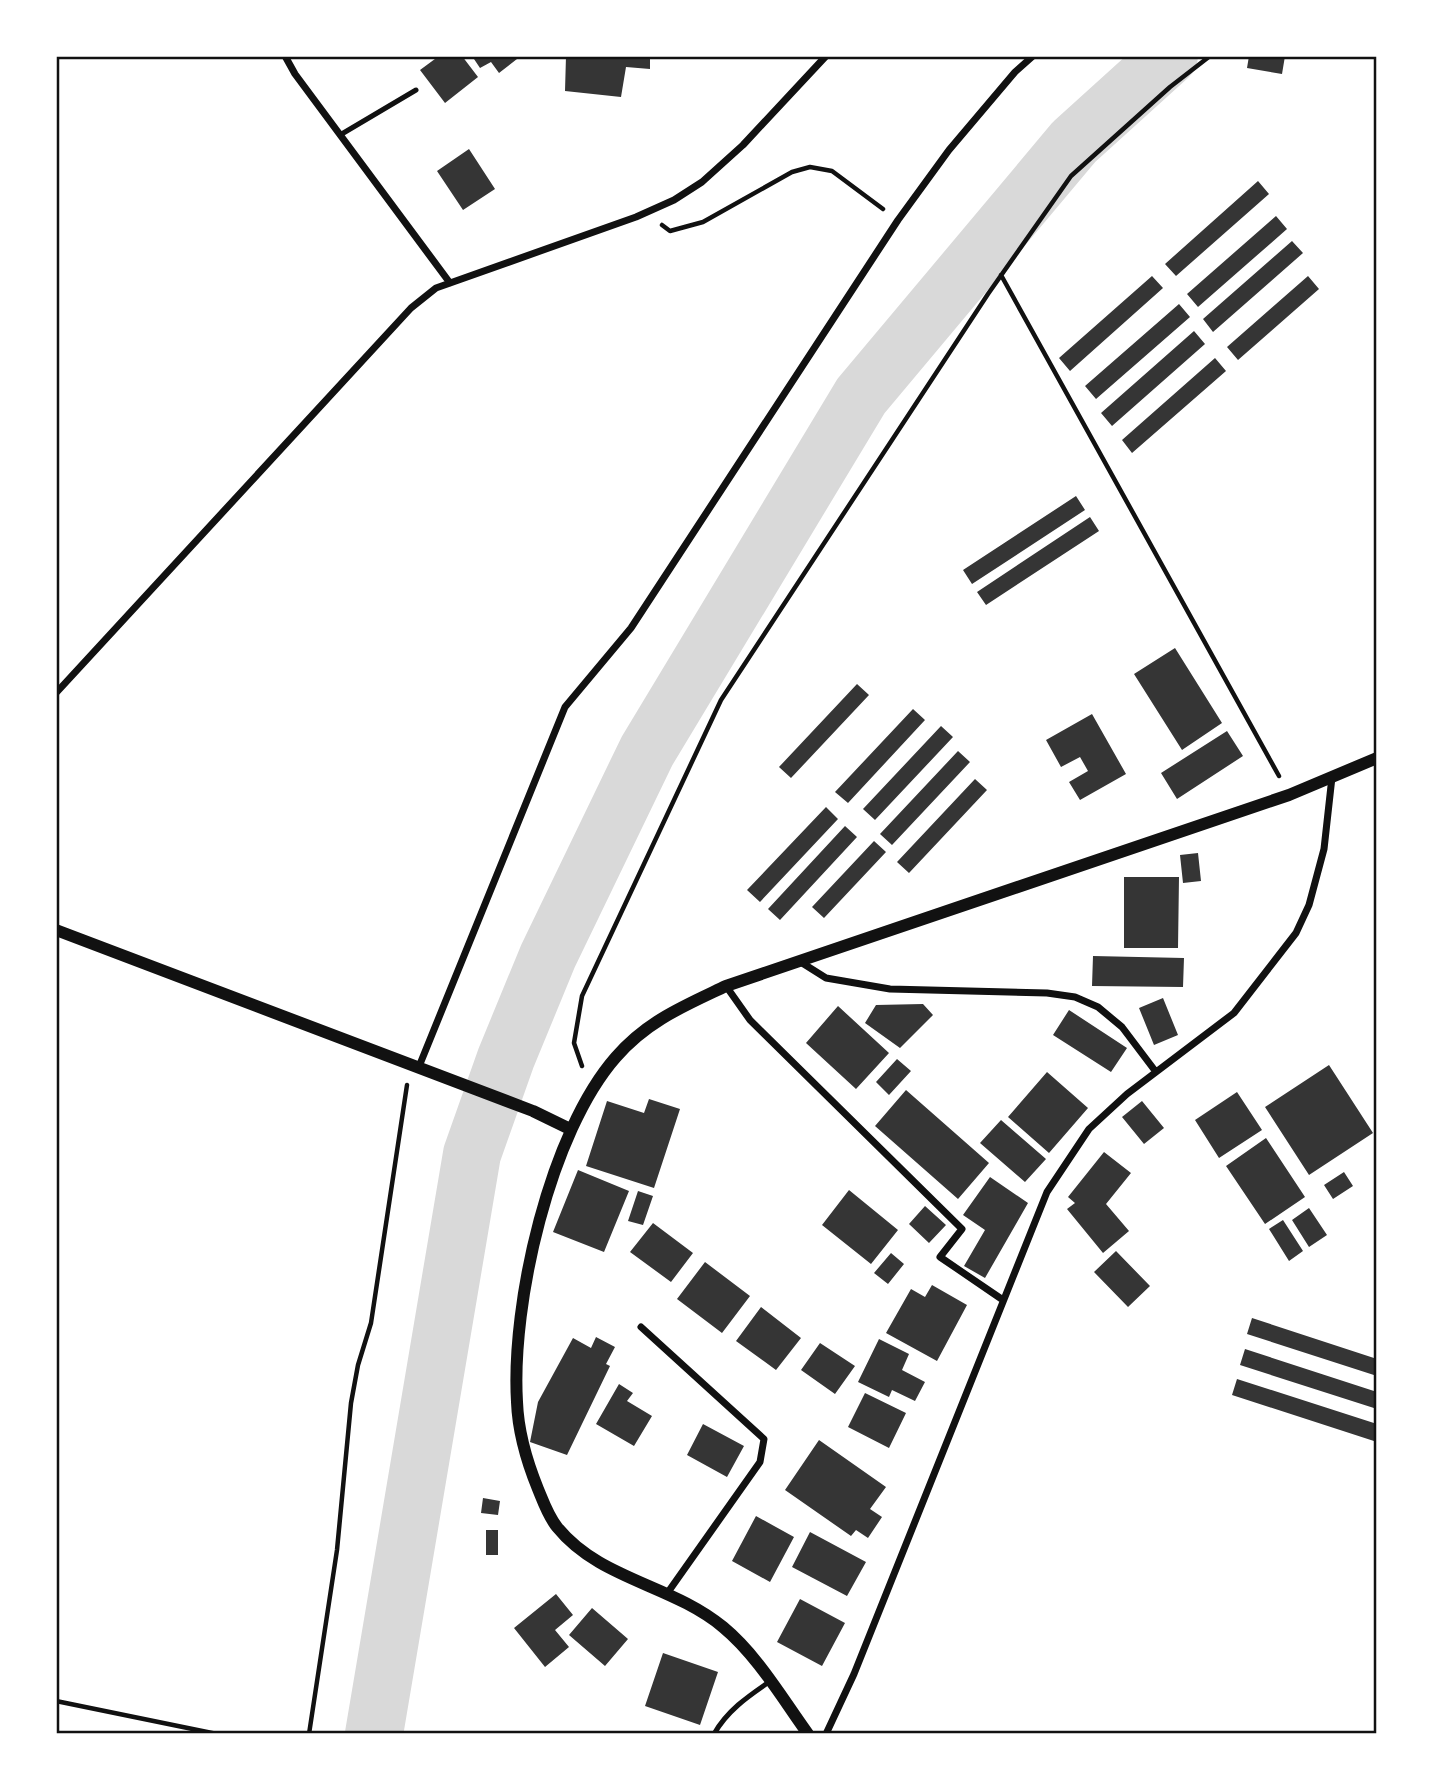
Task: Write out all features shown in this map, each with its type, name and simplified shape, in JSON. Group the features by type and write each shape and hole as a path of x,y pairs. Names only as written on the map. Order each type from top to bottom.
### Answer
{"street":[{"path":"285,56 450,283"},
{"path":"56,693 411,309 436,289 643,214 702,182 743,145 826,56"},
{"path":"413,1068 565,707 631,628 898,220 948,150 1033,56"},
{"path":"808,1734 770,1682 723,1627 666,1595 589,1559 554,1524 541,1496 525,1445 517,1403 519,1346 527,1282 570,1129 617,1056 654,1021 726,986 1289,795 1377,758"},
{"path":"826,1734 854,1674 1046,1192 1089,1129 1156,1072 1234,1013 1296,933 1309,905 1324,849 1332,776"},
{"path":"56,930 436,1077 533,1111 570,1129"},
{"path":"799,961 826,978 890,989 1047,993 1075,997 1098,1007 1122,1027 1156,1072"},
{"path":"726,986 750,1020 962,1229 940,1257 1003,1300"},
{"path":"641,1327 764,1439 760,1462 666,1595"}],"lane":[{"path":"340,135 416,90"},
{"path":"714,1734 722,1720 744,1699 770,1682"}],"path":[{"path":"591,1093 574,1043 582,996 721,700 1001,275 1071,176 1170,87 1210,56"},
{"path":"643,214 670,231 703,222 792,172 810,167 832,171 898,220"},
{"path":"1001,275 1289,795"},
{"path":"309,1734 337,1550 351,1403 358,1365 372,1323 413,1068"},
{"path":"56,1701 217,1734"}],"building":[{"path":"439,56 462,56 478,77 445,103 420,70"},
{"path":"472,56 515,56 517,59 499,73 491,62 480,68"},
{"path":"566,56 650,56 650,69 626,67 621,97 565,91"},
{"path":"1249,56 1285,56 1282,74 1247,68"},
{"path":"469,149 495,189 463,210 437,171"},
{"path":"1258,181 1269,194 1176,276 1165,264"},
{"path":"1276,216 1287,229 1198,307 1187,294"},
{"path":"1292,241 1303,253 1213,332 1203,319"},
{"path":"1152,276 1163,288 1070,371 1059,358"},
{"path":"1308,276 1319,289 1238,360 1227,347"},
{"path":"1179,304 1190,317 1096,399 1085,386"},
{"path":"1194,331 1205,344 1112,426 1101,413"},
{"path":"1215,358 1226,371 1132,453 1122,440"},
{"path":"1076,496 1085,510 972,584 963,570"},
{"path":"1090,517 1099,531 986,605 977,592"},
{"path":"1175,648 1222,723 1182,750 1134,674"},
{"path":"857,684 869,695 791,778 779,767"},
{"path":"913,709 925,720 848,803 835,792"},
{"path":"1092,714 1126,774 1080,800 1069,782 1088,771 1080,757 1061,767 1046,740"},
{"path":"941,726 953,737 875,820 863,809"},
{"path":"1227,731 1243,756 1177,799 1161,773"},
{"path":"958,751 970,762 892,845 880,834"},
{"path":"975,779 987,790 909,873 897,862"},
{"path":"826,807 838,819 760,902 747,890"},
{"path":"845,826 857,837 780,920 768,909"},
{"path":"874,841 886,852 824,918 812,907"},
{"path":"1198,853 1201,881 1183,883 1180,855"},
{"path":"1124,877 1179,877 1178,948 1124,948"},
{"path":"1093,956 1184,958 1183,987 1092,986"},
{"path":"1163,998 1178,1035 1154,1045 1139,1008"},
{"path":"923,1004 933,1015 900,1048 865,1023 876,1005"},
{"path":"838,1006 889,1053 856,1089 806,1043"},
{"path":"1069,1010 1127,1048 1111,1072 1053,1035"},
{"path":"897,1059 911,1071 889,1095 876,1082"},
{"path":"1329,1065 1373,1133 1309,1175 1265,1107"},
{"path":"1047,1072 1088,1108 1049,1153 1008,1117"},
{"path":"906,1090 989,1163 958,1199 875,1126"},
{"path":"1237,1092 1262,1130 1219,1158 1195,1120"},
{"path":"649,1099 680,1109 654,1188 586,1166 607,1101 644,1113"},
{"path":"1142,1101 1164,1128 1144,1144 1122,1117"},
{"path":"1001,1120 1046,1159 1025,1182 980,1143"},
{"path":"1266,1138 1305,1197 1265,1224 1226,1166"},
{"path":"1104,1152 1131,1173 1106,1204 1129,1231 1103,1253 1067,1209 1075,1203 1068,1197"},
{"path":"578,1170 629,1191 604,1252 553,1232"},
{"path":"1344,1172 1353,1186 1333,1199 1324,1185"},
{"path":"990,1177 1028,1203 985,1278 964,1266 985,1230 963,1215"},
{"path":"849,1190 898,1230 871,1264 822,1225"},
{"path":"638,1191 653,1196 643,1225 628,1221"},
{"path":"925,1206 946,1225 929,1243 909,1224"},
{"path":"1309,1208 1327,1235 1309,1247 1292,1220"},
{"path":"1283,1220 1303,1251 1289,1261 1269,1229"},
{"path":"653,1223 693,1253 671,1282 630,1252"},
{"path":"1116,1251 1150,1286 1128,1307 1094,1272"},
{"path":"891,1253 904,1264 888,1284 874,1273"},
{"path":"705,1262 750,1296 722,1333 677,1299"},
{"path":"932,1285 967,1305 937,1361 886,1333 911,1289 925,1297"},
{"path":"761,1307 801,1338 776,1370 736,1341"},
{"path":"1252,1318 1377,1359 1377,1376 1247,1334"},
{"path":"596,1337 615,1347 606,1364 610,1366 567,1455 530,1442 538,1402 573,1338 591,1348"},
{"path":"879,1339 909,1354 902,1370 925,1382 915,1401 892,1390 889,1397 858,1382"},
{"path":"820,1343 855,1366 835,1394 801,1370"},
{"path":"1245,1349 1377,1392 1377,1409 1240,1365"},
{"path":"1237,1379 1377,1424 1377,1442 1232,1395"},
{"path":"619,1384 633,1393 627,1401 652,1416 634,1446 596,1424"},
{"path":"865,1393 906,1413 889,1448 848,1427"},
{"path":"703,1424 744,1446 727,1477 687,1455"},
{"path":"819,1440 886,1487 870,1509 882,1517 868,1538 856,1530 851,1536 785,1490"},
{"path":"483,1498 500,1501 498,1515 481,1513"},
{"path":"756,1516 794,1537 770,1582 732,1561"},
{"path":"486,1530 498,1530 498,1555 486,1555"},
{"path":"810,1532 866,1562 847,1596 792,1567"},
{"path":"556,1594 573,1615 555,1630 569,1647 545,1667 514,1628"},
{"path":"800,1599 845,1623 822,1666 777,1642"},
{"path":"592,1608 628,1639 605,1666 569,1635"},
{"path":"663,1653 718,1672 700,1725 645,1706"}],"waterway":[{"path":"374,1734 472,1154 506,1058 548,956 647,751 861,396 1074,142 1169,56"}]}
